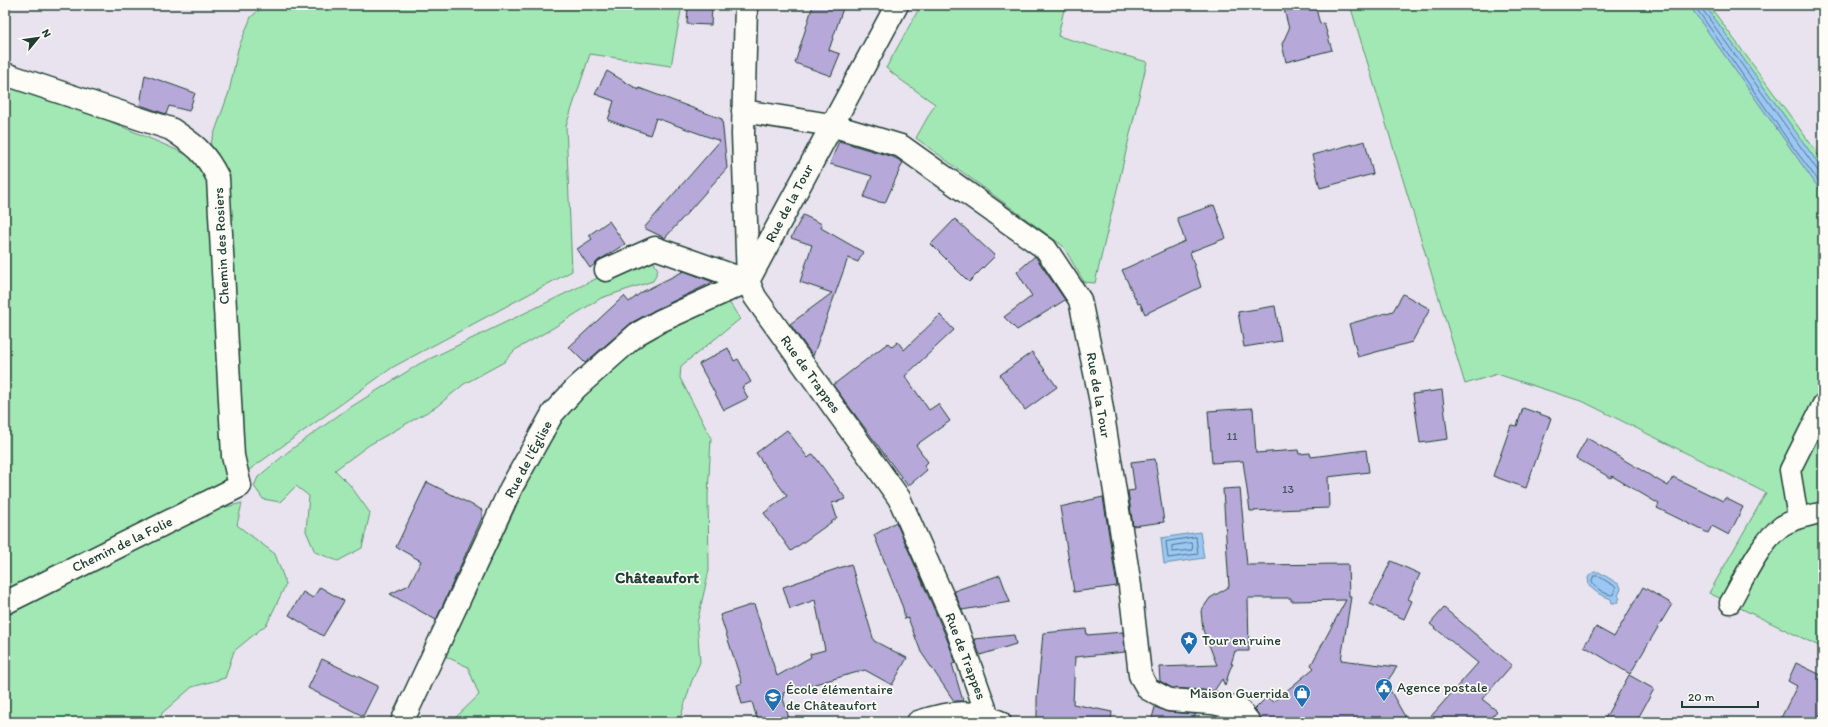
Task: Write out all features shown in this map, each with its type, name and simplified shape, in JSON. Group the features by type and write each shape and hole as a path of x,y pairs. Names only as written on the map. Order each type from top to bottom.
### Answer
{"street":[{"name":"Rue de Trappes","path":"746,5 743,111 748,280 755,297 899,498 995,719"},
{"path":"831,125 897,5"},
{"name":"Chemin des Rosiers","path":"5,74 172,129 208,158 218,178 233,456 240,486"},
{"name":"Rue de la Tour","path":"743,111 831,125 901,146 1046,249 1080,300 1101,405 1130,586 1140,675 1148,689 1169,700 1212,703 1238,708 1248,722"},
{"name":"Rue de la Tour","path":"748,280 831,125"},
{"path":"606,270 655,248 748,280"},
{"name":"Rue de l'Église","path":"402,722 511,488 553,413 576,388 637,334 660,321 748,280"},
{"path":"1798,518 1790,470 1823,404"},
{"name":"Chemin de la Folie","path":"5,603 240,486"},
{"path":"1730,603 1760,551 1782,527 1798,518 1823,512"},
{"path":"918,722 943,714 969,713 995,719"}],"green space":[{"path":"265,5 682,5 671,66 590,54 566,126 572,271 393,367 242,475 208,151 229,92 238,49 251,17"},
{"path":"921,5 1065,5 1058,36 1147,62 1095,283 1084,282 1063,246 916,138 935,104 886,68"},
{"path":"1350,5 1689,5 1823,194 1823,648 1709,593 1766,493 1584,402 1497,374 1465,384"},
{"path":"1705,5 1708,5 1717,16 1816,151 1823,165 1823,170"},
{"path":"5,84 102,118 200,160 211,178 234,479 5,590"},
{"path":"637,259 652,259 658,270 653,281 601,298 515,350 504,362 464,384 436,407 369,445 335,470 350,485 370,513 362,548 338,561 315,552 306,531 309,496 296,486 280,502 263,499 254,486 258,477 289,451 343,412 419,364"},
{"path":"729,302 740,319 681,366 680,378 711,438 708,495 709,570 697,623 700,662 691,683 681,716 656,722 451,722 479,695 468,667 445,656 556,423 592,386 624,357 669,327"},
{"path":"242,503 237,525 275,554 286,584 267,624 234,651 225,678 192,687 162,713 160,722 5,722 5,608 207,512"}],"water":[{"path":"1689,5 1705,5 1823,170 1823,194"},
{"path":"1200,532 1204,558 1164,564 1161,538"},
{"path":"1594,572 1599,572 1620,585 1621,589 1618,596 1620,598 1617,603 1612,603 1611,599 1599,594 1589,586 1588,577"}],"building":[{"path":"688,5 712,5 711,25 687,24"},
{"path":"813,5 844,5 829,50 840,54 831,76 795,63"},
{"path":"1283,5 1315,5 1320,24 1324,23 1332,50 1286,62 1282,44 1289,29"},
{"path":"607,71 639,90 639,88 722,119 727,168 665,238 644,228 720,141 656,118 650,135 608,120 614,101 595,94"},
{"path":"145,75 195,93 189,111 169,106 166,114 140,105"},
{"path":"839,141 893,157 903,162 885,203 864,197 872,176 830,164"},
{"path":"1365,141 1373,174 1320,188 1312,155"},
{"path":"1214,205 1226,238 1190,252 1201,287 1145,314 1140,303 1138,304 1122,270 1185,241 1177,218"},
{"path":"803,215 822,224 821,228 863,252 858,262 848,258 813,356 790,324 832,293 800,282 812,245 791,238"},
{"path":"955,219 995,256 969,282 931,244"},
{"path":"609,221 625,244 601,259 590,268 577,249 592,239 589,235"},
{"path":"1035,256 1065,300 1017,330 1004,317 1032,296 1017,272"},
{"path":"684,271 713,282 631,323 585,363 569,347 624,296 629,302 642,292"},
{"path":"1403,294 1430,309 1412,342 1358,357 1349,324 1393,311"},
{"path":"1275,306 1281,341 1244,347 1238,312"},
{"path":"940,315 954,330 905,376 929,410 938,404 950,421 916,445 928,462 924,466 927,470 908,486 833,385 888,343 892,347 898,342 904,350"},
{"path":"728,348 734,361 738,359 751,382 742,387 748,398 724,410 699,364"},
{"path":"1032,352 1057,387 1025,410 1000,375"},
{"path":"1442,390 1448,439 1420,443 1413,394"},
{"path":"1253,408 1256,453 1298,450 1299,454 1310,453 1311,457 1366,450 1369,472 1328,477 1329,508 1250,511 1243,461 1212,463 1208,411"},
{"path":"1523,408 1551,418 1526,488 1493,476 1511,425 1517,426"},
{"path":"787,430 808,458 813,454 846,499 832,503 837,518 791,551 764,513 787,496 756,453"},
{"path":"1587,438 1668,486 1673,477 1723,501 1725,498 1743,507 1729,535 1712,526 1708,533 1657,508 1659,504 1612,476 1611,478 1576,458"},
{"path":"1155,459 1164,522 1133,526 1128,491 1135,490 1131,462"},
{"path":"427,482 482,510 482,518 436,620 390,594 409,585 421,561 396,547"},
{"path":"1240,488 1247,565 1348,564 1349,597 1351,597 1341,660 1397,667 1386,683 1408,722 1261,722 1255,709 1267,697 1273,702 1314,668 1311,665 1346,600 1291,601 1291,598 1248,598 1249,651 1235,651 1231,664 1233,664 1225,686 1222,679 1214,691 1172,688 1160,681 1159,667 1217,665 1203,630 1201,611 1210,598 1229,587 1223,489"},
{"path":"1103,497 1117,586 1074,592 1060,507"},
{"path":"896,522 945,634 956,663 952,664 963,701 954,701 921,652 908,618 905,619 903,608 874,535"},
{"path":"1391,561 1420,574 1408,599 1412,601 1404,619 1370,604"},
{"path":"851,564 874,641 907,658 892,685 865,670 783,693 790,722 758,722 752,702 742,704 737,685 742,683 720,615 754,604 777,676 811,657 810,654 825,650 815,600 790,609 783,587"},
{"path":"1000,575 1010,602 962,610 954,591"},
{"path":"320,587 344,601 323,636 289,615 303,592 313,598"},
{"path":"1643,587 1672,604 1630,674 1584,646 1596,627 1614,637"},
{"path":"1444,608 1512,665 1482,699 1497,711 1487,722 1426,722 1478,663 1430,624"},
{"path":"1086,629 1087,635 1123,632 1125,652 1075,657 1073,704 1112,712 1111,722 1037,722 1037,699 1043,633"},
{"path":"1014,635 1016,644 980,655 974,639"},
{"path":"322,659 378,686 363,716 308,688"},
{"path":"1796,663 1823,676 1823,709 1816,722 1779,722 1797,686 1788,681"},
{"path":"1629,675 1654,689 1636,722 1603,722"},
{"path":"1155,707 1168,712 1196,714 1191,722 1151,722"}],"place":[{"name":"Tour en ruine","path":"1189,655"},
{"name":"Agence postale","path":"1384,702"},
{"name":"Maison Guerrida","path":"1302,708"},
{"name":"École élémentaire de Châteaufort","path":"773,712"}],"district":[{"name":"Châteaufort","path":"657,577"}]}
